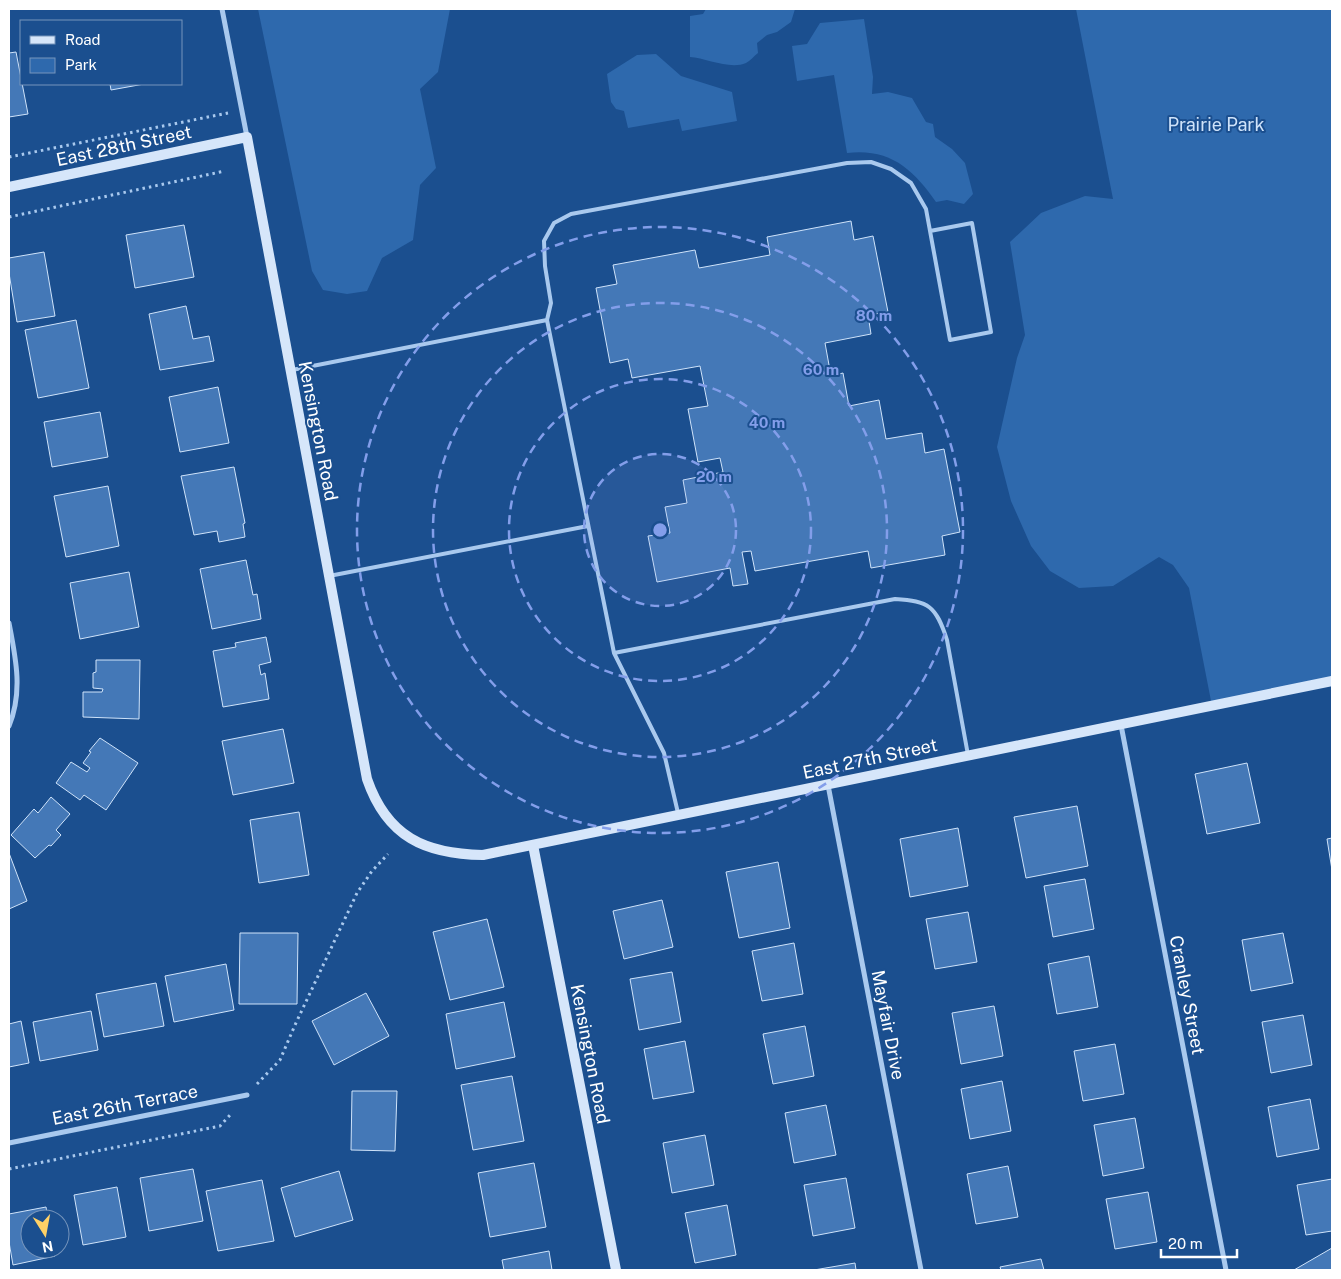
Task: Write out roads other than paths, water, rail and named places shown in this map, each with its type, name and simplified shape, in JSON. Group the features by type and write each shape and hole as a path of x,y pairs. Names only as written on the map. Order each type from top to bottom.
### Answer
{"street":[{"name":"Kensington Road","path":"222,9 367,779 373,795 386,817 394,826 415,841"},
{"name":"East 28th Street","path":"9,187 246,137"},
{"path":"9,623 18,686 14,713 9,726"},
{"name":"East 27th Street","path":"415,841 436,850 461,855 483,855 1332,682"},
{"name":"Cranley Street","path":"1121,725 1226,1270"},
{"name":"Mayfair Drive","path":"828,785 921,1270"},
{"name":"Kensington Road","path":"533,845 616,1270"},
{"name":"East 26th Terrace","path":"9,1143 247,1095"}],"lane":[{"path":"678,815 664,753 614,653 547,320 551,304 545,266 544,241 554,223 571,214 847,163 872,162 891,169 911,184 926,209 930,231 950,340 991,332 972,223 930,231"},
{"path":"290,370 547,320"},
{"path":"329,576 588,526"},
{"path":"614,653 895,599 916,600 929,606 941,622 947,640 968,756"}],"park label":[{"name":"Prairie Park","path":"1216,125"}]}
